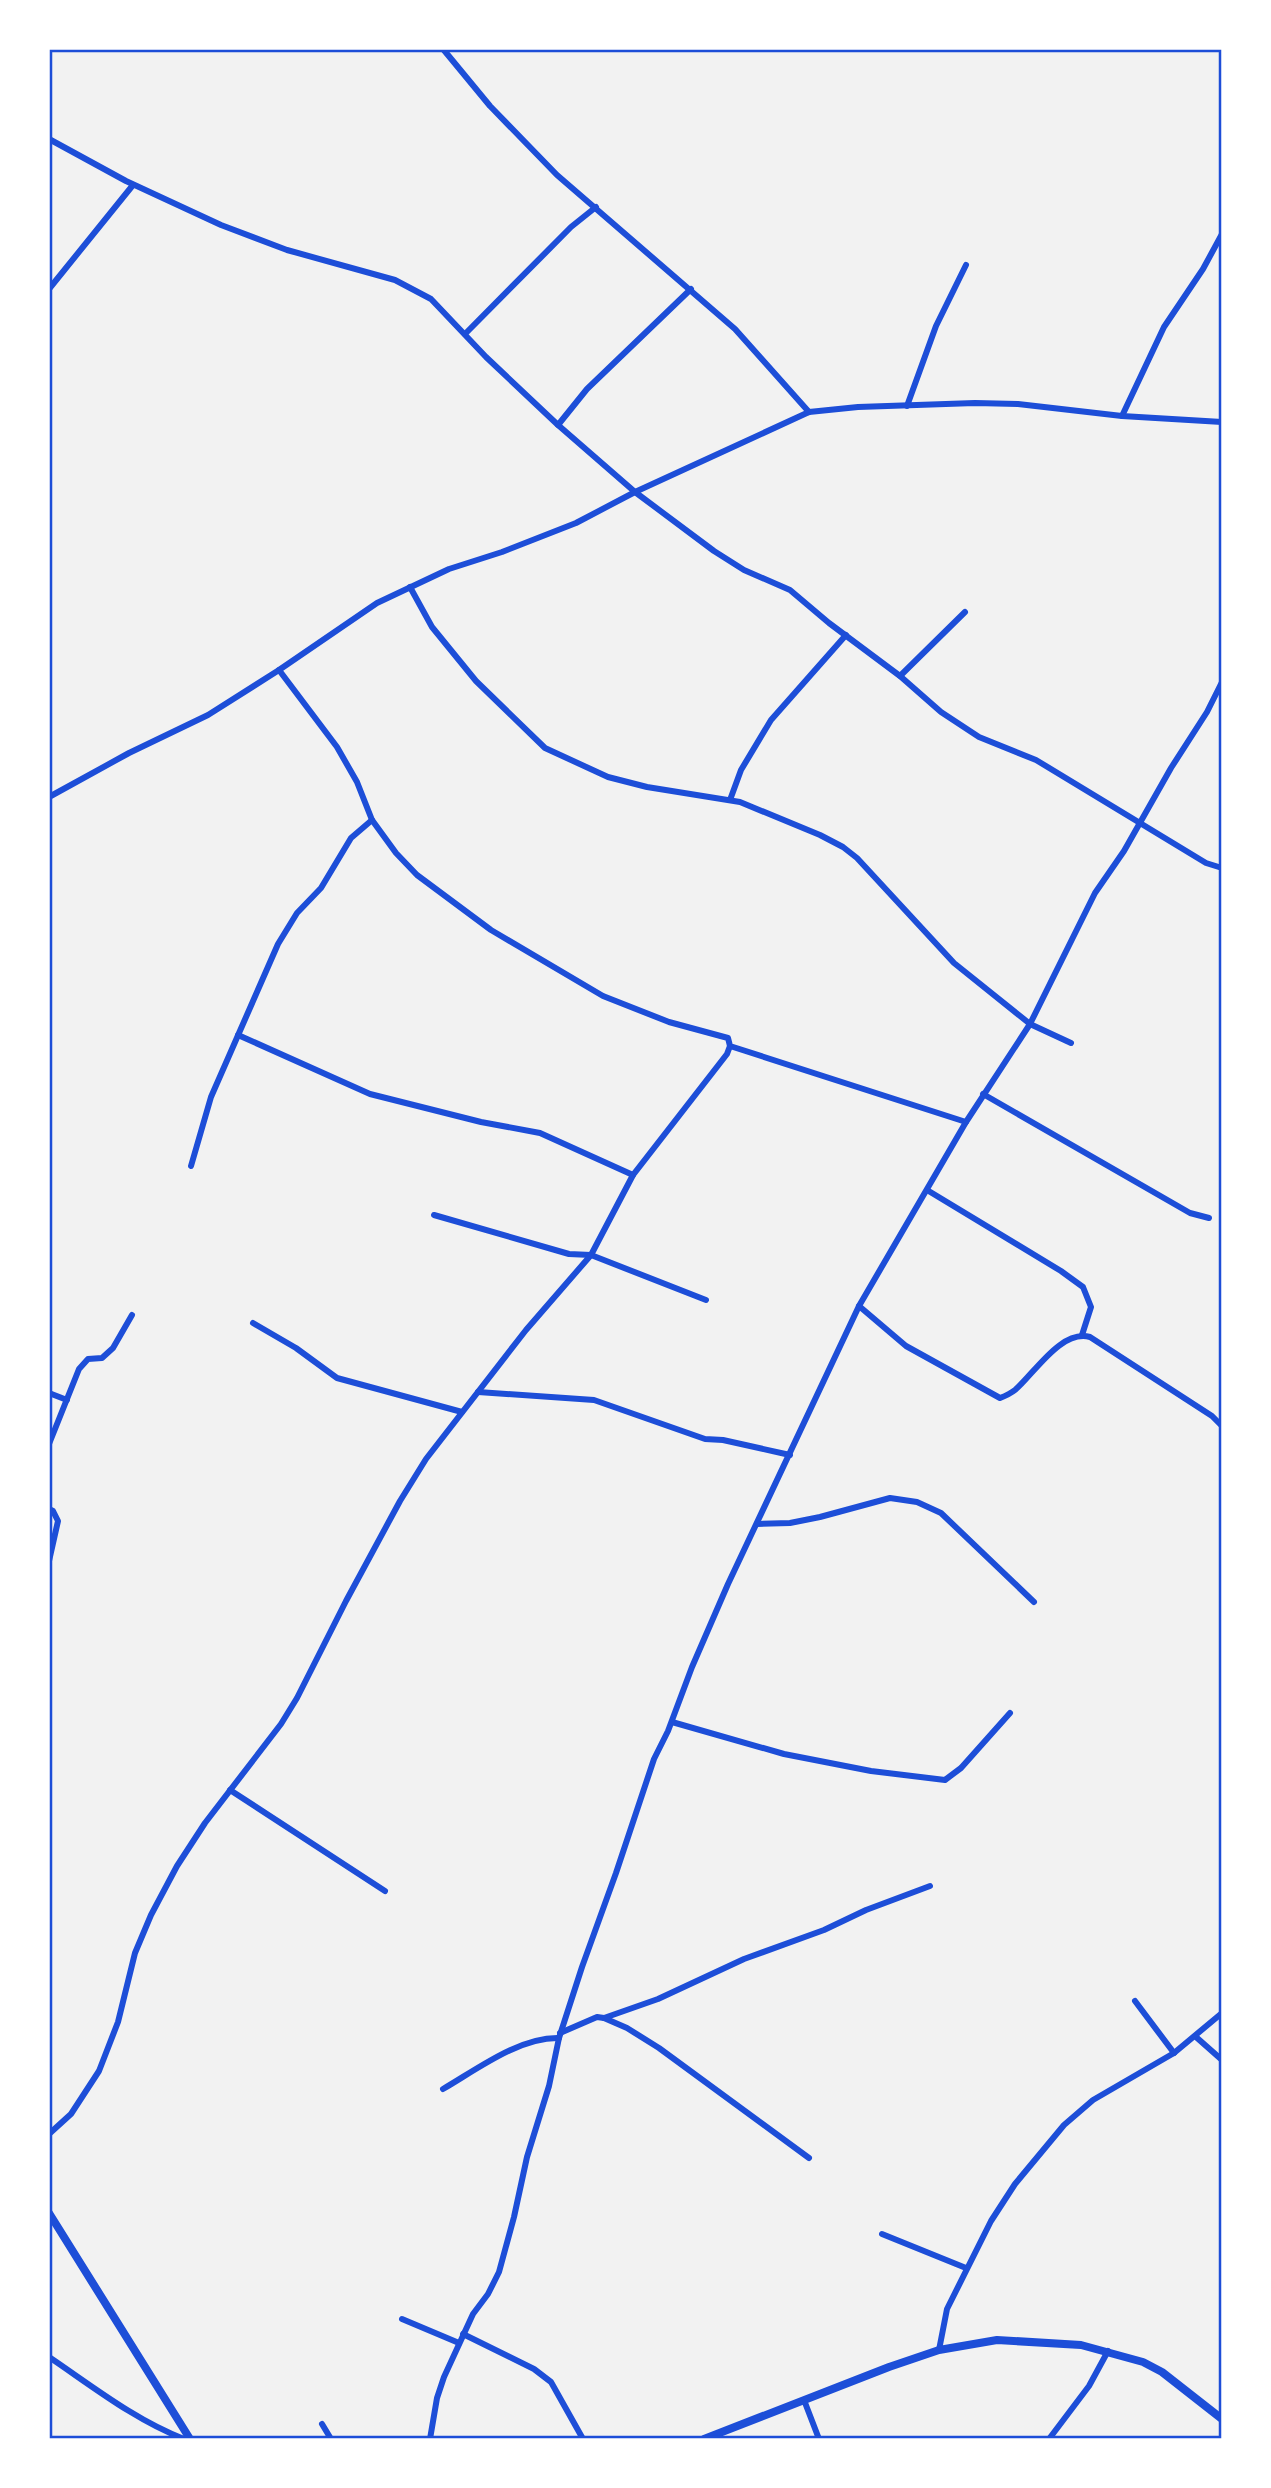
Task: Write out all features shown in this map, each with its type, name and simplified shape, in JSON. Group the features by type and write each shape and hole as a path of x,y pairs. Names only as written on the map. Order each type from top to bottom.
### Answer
{"main road":[{"path":"49,2213 190,2439"},
{"path":"704,2439 939,2350 998,2340 1048,2342 1108,2351 1143,2362 1162,2372 1222,2419"}],"street":[{"path":"443,49 490,106 557,175 735,329 809,412"},
{"path":"49,139 133,185 264,242 406,285 431,299 486,358 558,425 635,492 714,551 744,570 790,590 900,676 940,712 979,737 1036,760 1206,863 1222,867"},
{"path":"49,289 133,185"},
{"path":"465,334 571,227 596,207"},
{"path":"1122,416 1164,327 1203,269 1222,234"},
{"path":"907,406 936,326 966,265"},
{"path":"558,425 587,389 691,289"},
{"path":"49,797 129,753 208,715 377,603 449,569 576,523 635,492 809,412 858,407 1018,404 1122,416 1222,422"},
{"path":"410,587 432,627 476,681 545,748 608,777 646,787 730,800 787,820 844,847 954,963 1030,1024 1071,1043"},
{"path":"900,676 965,612"},
{"path":"730,800 741,770 771,720 846,635"},
{"path":"49,2134 71,2114 99,2071 118,2022 135,1953 151,1915 177,1866 297,1698 400,1501 426,1459 526,1330 591,1255 633,1175 727,1054 730,1046 728,1038 668,1022 603,996 491,930 417,875 396,853 372,820 357,782 337,747 279,670"},
{"path":"430,2439 437,2398 459,2343 499,2272 527,2157 549,2086 559,2035 654,1759 672,1722 692,1667 859,1306 966,1122 1030,1024 1095,893 1124,851 1222,682"},
{"path":"191,1166 211,1097 278,944 297,913 321,888 351,838 372,820"},
{"path":"238,1035 370,1094 481,1122 540,1133 633,1175"},
{"path":"730,1046 966,1122"},
{"path":"983,1094 1190,1213 1209,1218"},
{"path":"927,1190 1083,1287 1091,1307 1082,1335"},
{"path":"435,1215 569,1254 591,1255 706,1300"},
{"path":"859,1306 906,1346 1000,1398 1013,1392 1054,1350 1082,1335 1090,1337 1150,1375 1212,1416 1222,1426"},
{"path":"49,1444 79,1369 88,1359 102,1358 113,1348 132,1315"},
{"path":"253,1323 296,1348 337,1378 462,1412"},
{"path":"478,1392 594,1400 705,1439 733,1441 790,1455"},
{"path":"49,1393 66,1400"},
{"path":"757,1524 820,1517 890,1498 917,1502 941,1513 1034,1602"},
{"path":"49,1509 58,1521 49,1560"},
{"path":"672,1722 785,1754 870,1771 945,1780 961,1768 1010,1713"},
{"path":"230,1790 385,1891"},
{"path":"604,2018 658,1998 744,1959 824,1930 866,1910 930,1886"},
{"path":"1135,2001 1174,2053"},
{"path":"939,2350 947,2309 991,2221 1015,2184 1065,2125 1093,2100 1174,2053 1222,2013"},
{"path":"443,2090 516,2048 538,2039 559,2035 597,2017 604,2018 659,2048 809,2158"},
{"path":"1196,2037 1222,2060"},
{"path":"882,2234 966,2268"},
{"path":"401,2319 459,2343"},
{"path":"463,2334 534,2369 551,2382 583,2439"},
{"path":"1049,2439 1089,2386 1108,2351"},
{"path":"49,2357 131,2412 184,2439"},
{"path":"804,2400 819,2439"},
{"path":"323,2424 331,2439"}]}
